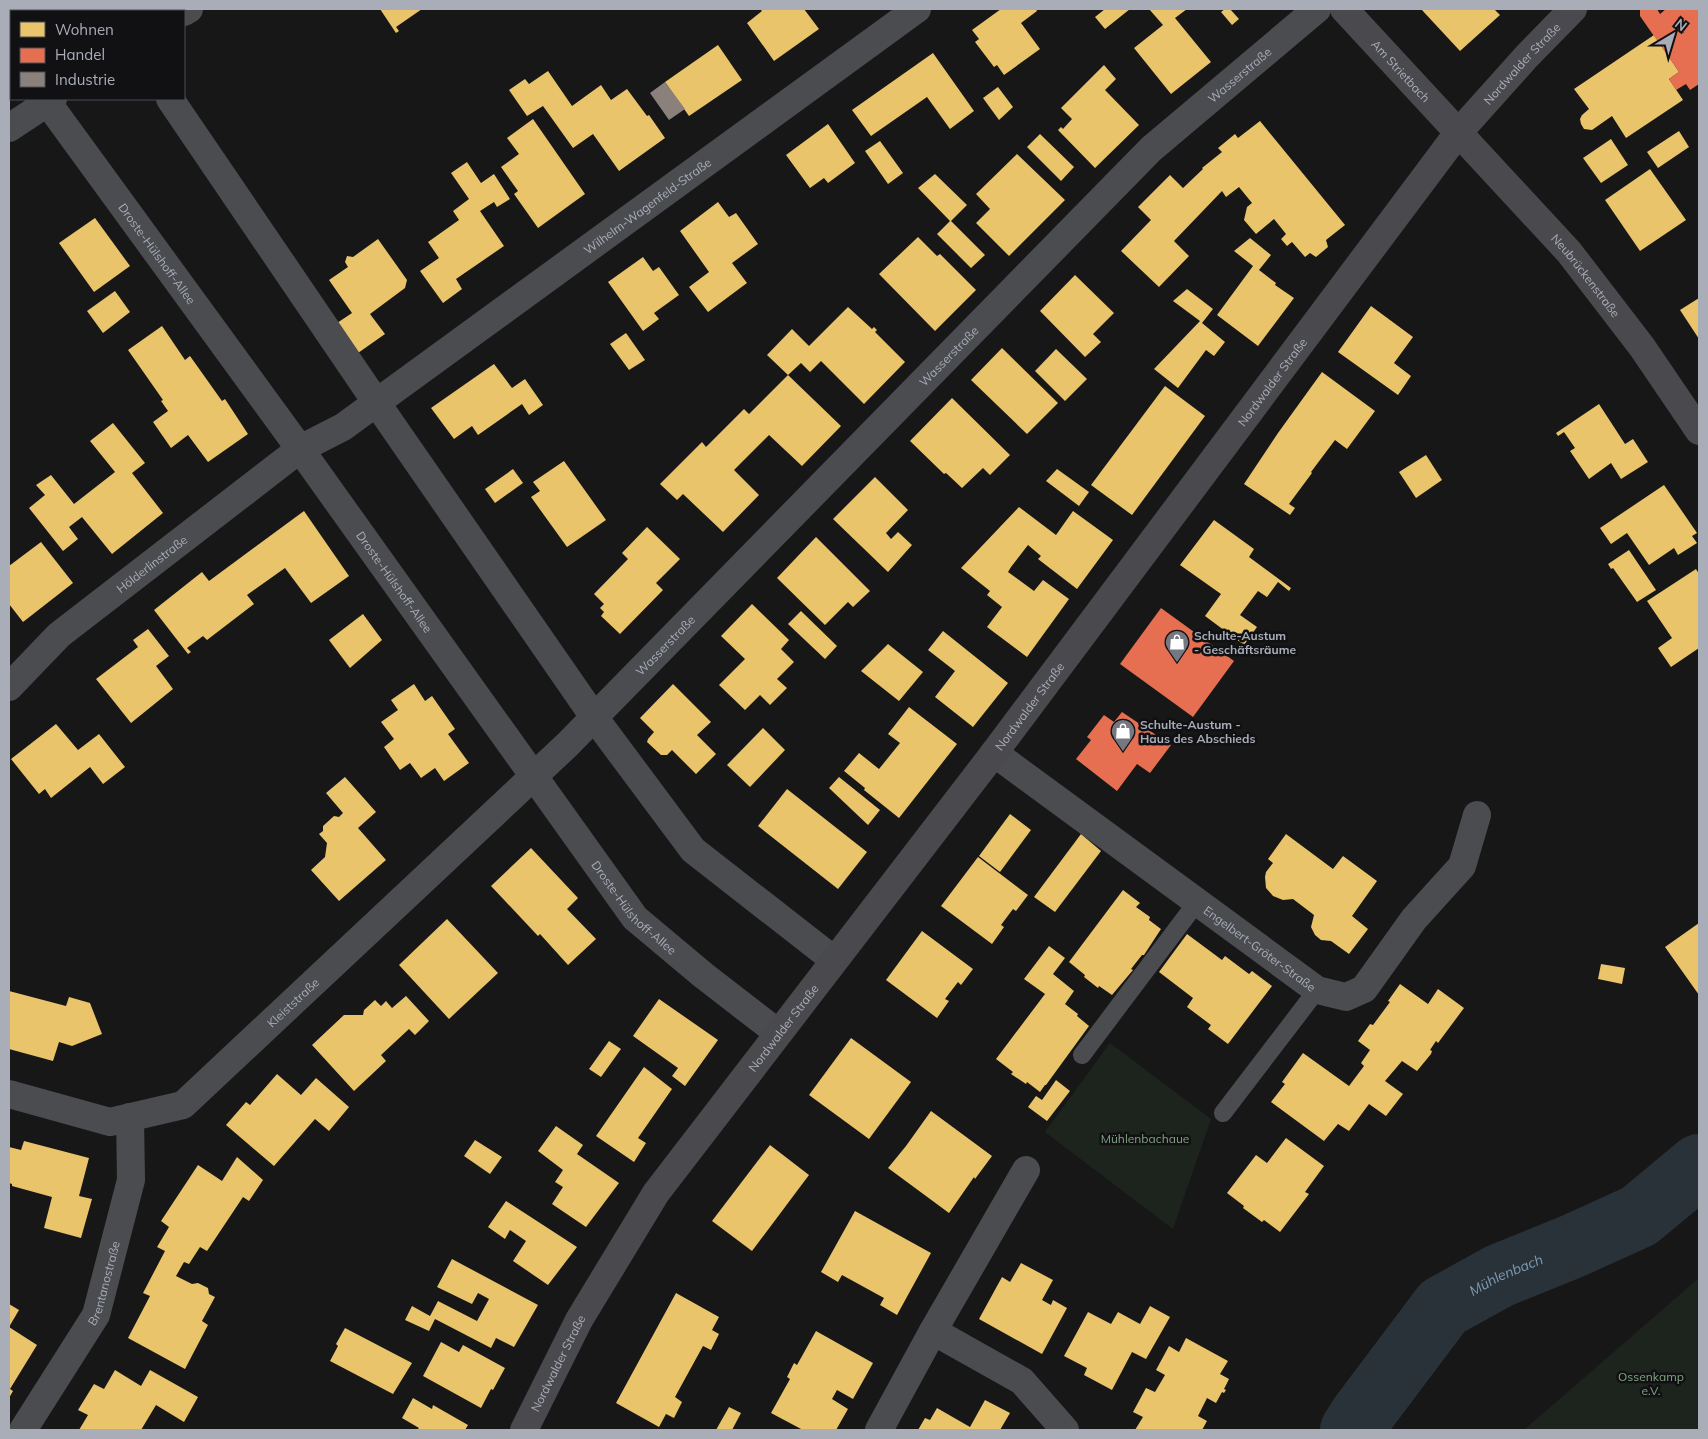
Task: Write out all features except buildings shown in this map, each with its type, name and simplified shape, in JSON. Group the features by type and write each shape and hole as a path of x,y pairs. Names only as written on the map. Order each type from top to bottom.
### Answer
{"main road":[{"name":"Am Strietbach","path":"1344,9 1458,133"},
{"name":"Nordwalder Straße","path":"524,1430 579,1320 656,1193 994,753 1458,133 1527,56 1573,9"},
{"name":"Neubrückenstraße","path":"1458,133 1569,252 1642,347 1699,431"}],"street":[{"name":"Wilhelm-Wagenfeld-Straße","path":"300,449 343,427 918,9"},
{"name":"Wasserstraße","path":"534,777 1151,149 1317,9"},
{"path":"9,128 49,100"},
{"name":"Droste-Hülshoff-Allee","path":"49,100 635,918 703,975 778,1032"},
{"path":"171,100 376,402 594,717 693,850 834,960"},
{"name":"Hölderlinstraße","path":"9,687 59,636 300,449"},
{"name":"Engelbert-Gröter-Straße","path":"994,753 1317,990 1346,997 1364,989 1414,919 1462,866 1477,815"},
{"name":"Kleiststraße","path":"9,1094 110,1122 183,1105 534,777"},
{"name":"Brentanostraße","path":"23,1430 96,1315 131,1180 130,1118"},
{"path":"879,1430 1026,1170"},
{"path":"933,1332 1022,1381 1066,1430"}],"lane":[{"path":"1082,1055 1197,902"},
{"path":"1223,1113 1317,990"}],"green space":[{"name":"Mühlenbachaue","path":"1110,1043 1211,1119 1173,1229 1045,1132"},
{"name":"Ossenkamp e.V.","path":"1699,1278 1699,1430 1524,1430"}],"waterway":[{"name":"Mühlenbach","path":"1352,1430 1443,1307 1499,1276 1573,1246 1639,1216 1699,1166"}],"place":[{"name":"Schulte-Austum - Geschäftsräume","path":"1177,663"},
{"name":"Schulte-Austum - Haus des Abschieds","path":"1123,752"}]}
